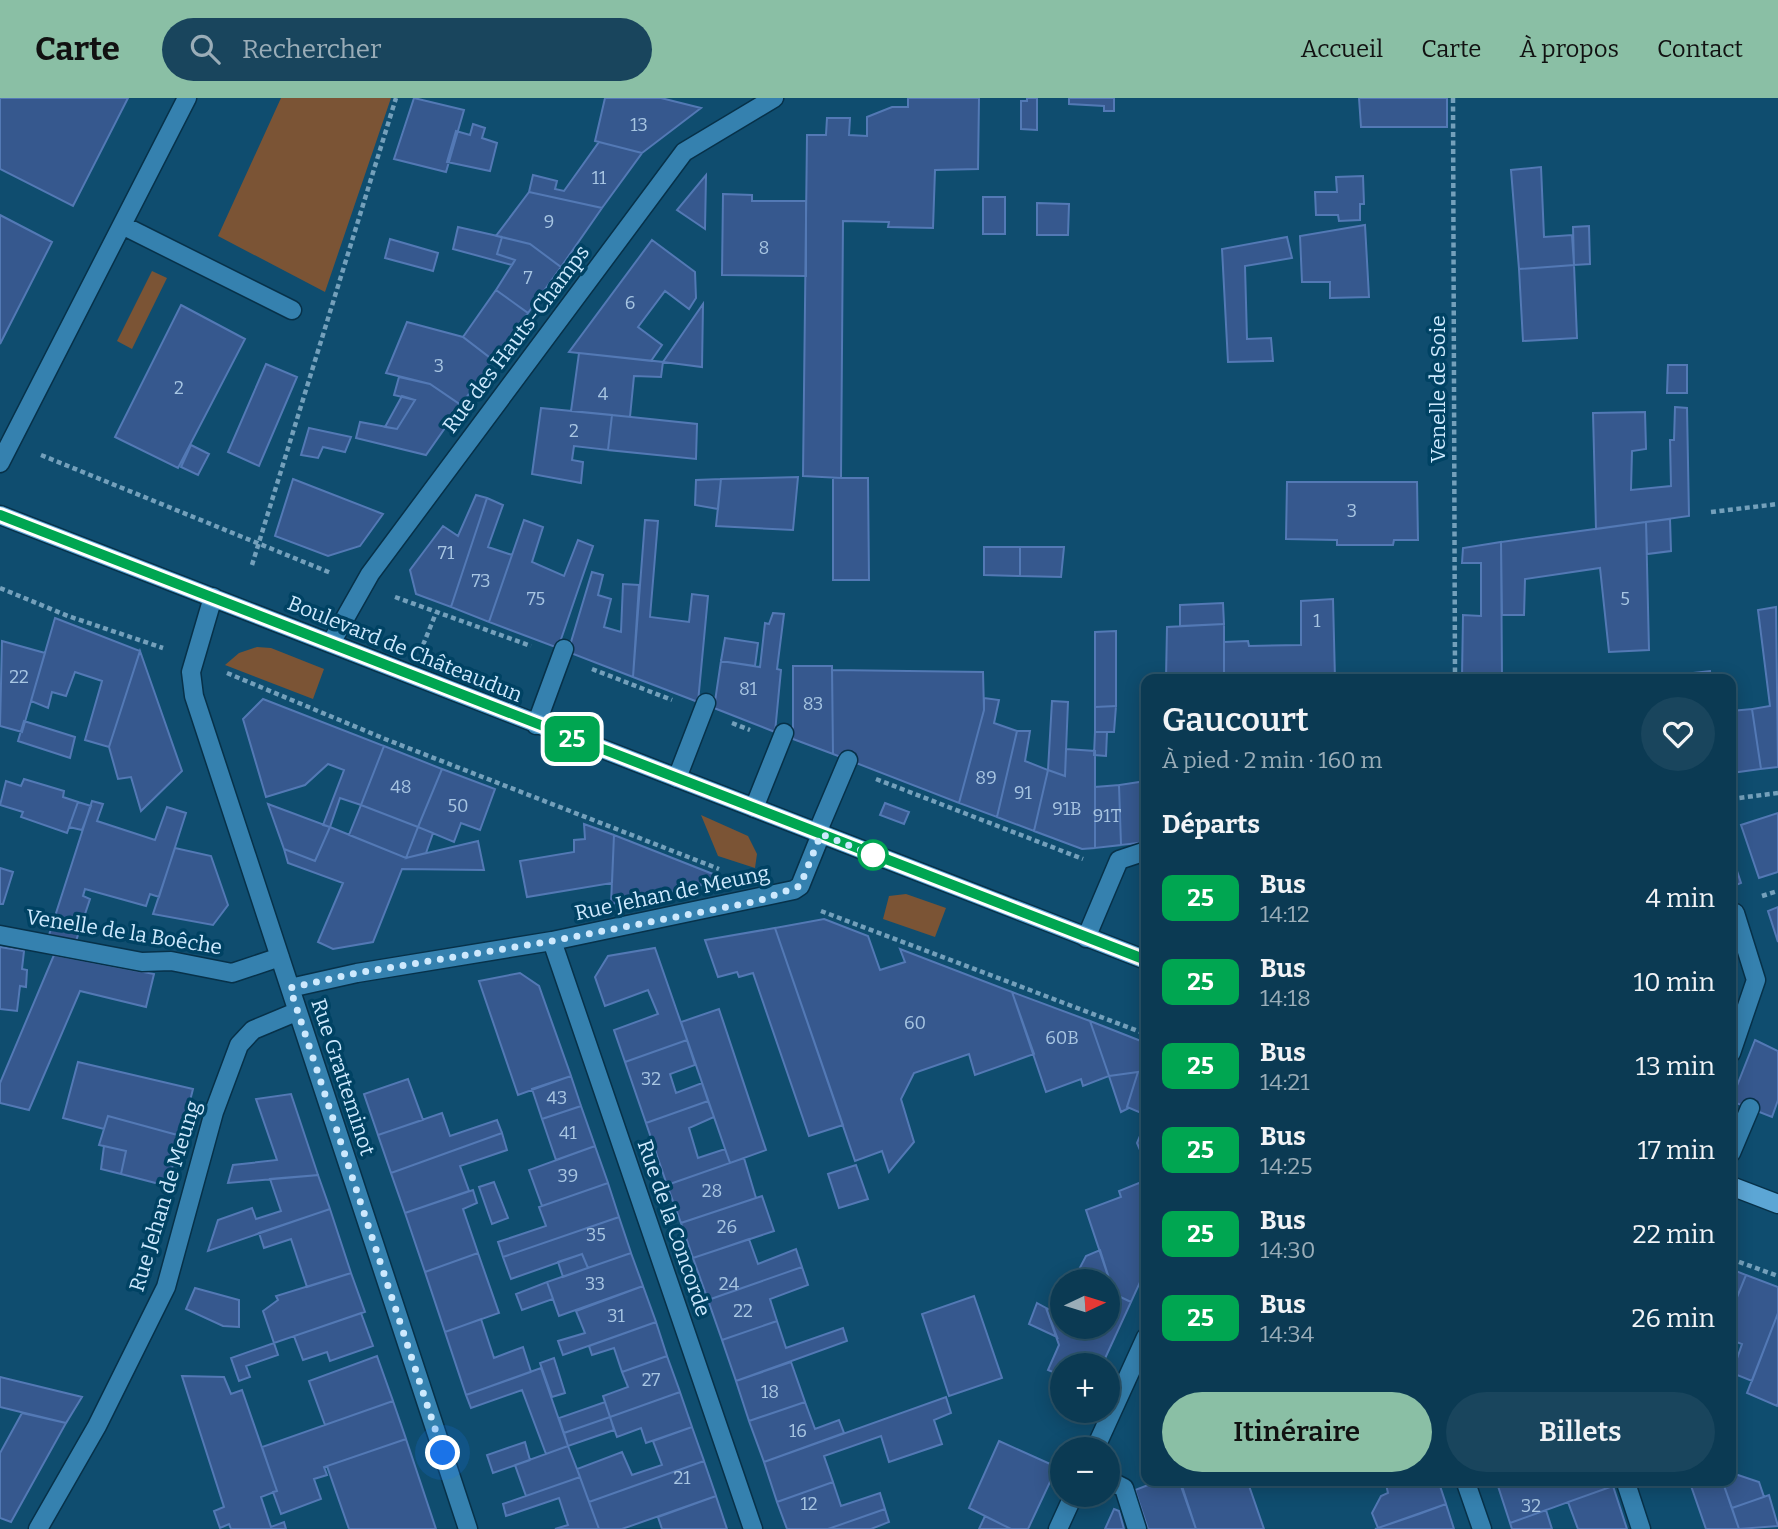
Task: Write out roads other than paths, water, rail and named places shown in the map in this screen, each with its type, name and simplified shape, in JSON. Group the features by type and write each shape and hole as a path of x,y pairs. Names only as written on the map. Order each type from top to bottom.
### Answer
{"main road":[{"name":"Boulevard de Châteaudun","path":"0,514 536,725 1141,958"},
{"path":"1736,1188 1778,1204"}],"street":[{"path":"0,463 187,98"},
{"name":"Rue des Hauts-Champs","path":"331,643 374,568 684,152 774,98"},
{"path":"122,225 292,310"},
{"name":"Rue Gratteminot","path":"213,597 191,672 194,696 468,1529"},
{"path":"536,725 564,649"},
{"path":"677,779 706,703"},
{"path":"754,808 784,733"},
{"path":"819,834 848,760"},
{"name":"Rue Jehan de Meung","path":"290,988 357,973 552,941 758,901 800,886 819,834"},
{"path":"1086,938 1119,860 1141,852"},
{"path":"1736,916 1756,980 1736,1038"},
{"name":"Venelle de la Boêche","path":"0,935 142,962 171,961 232,973 280,957"},
{"name":"Rue de la Concorde","path":"552,941 753,1529"},
{"name":"Rue Jehan de Meung","path":"38,1529 97,1426 166,1287 214,1112 239,1045 253,1030 296,1012"},
{"path":"1736,1141 1750,1108"},
{"path":"1100,1437 1141,1348"},
{"path":"1120,1486 1124,1488 1137,1529"},
{"path":"1467,1486 1482,1529"},
{"path":"1627,1486 1642,1529"},
{"path":"1058,1529 1068,1507"}]}
